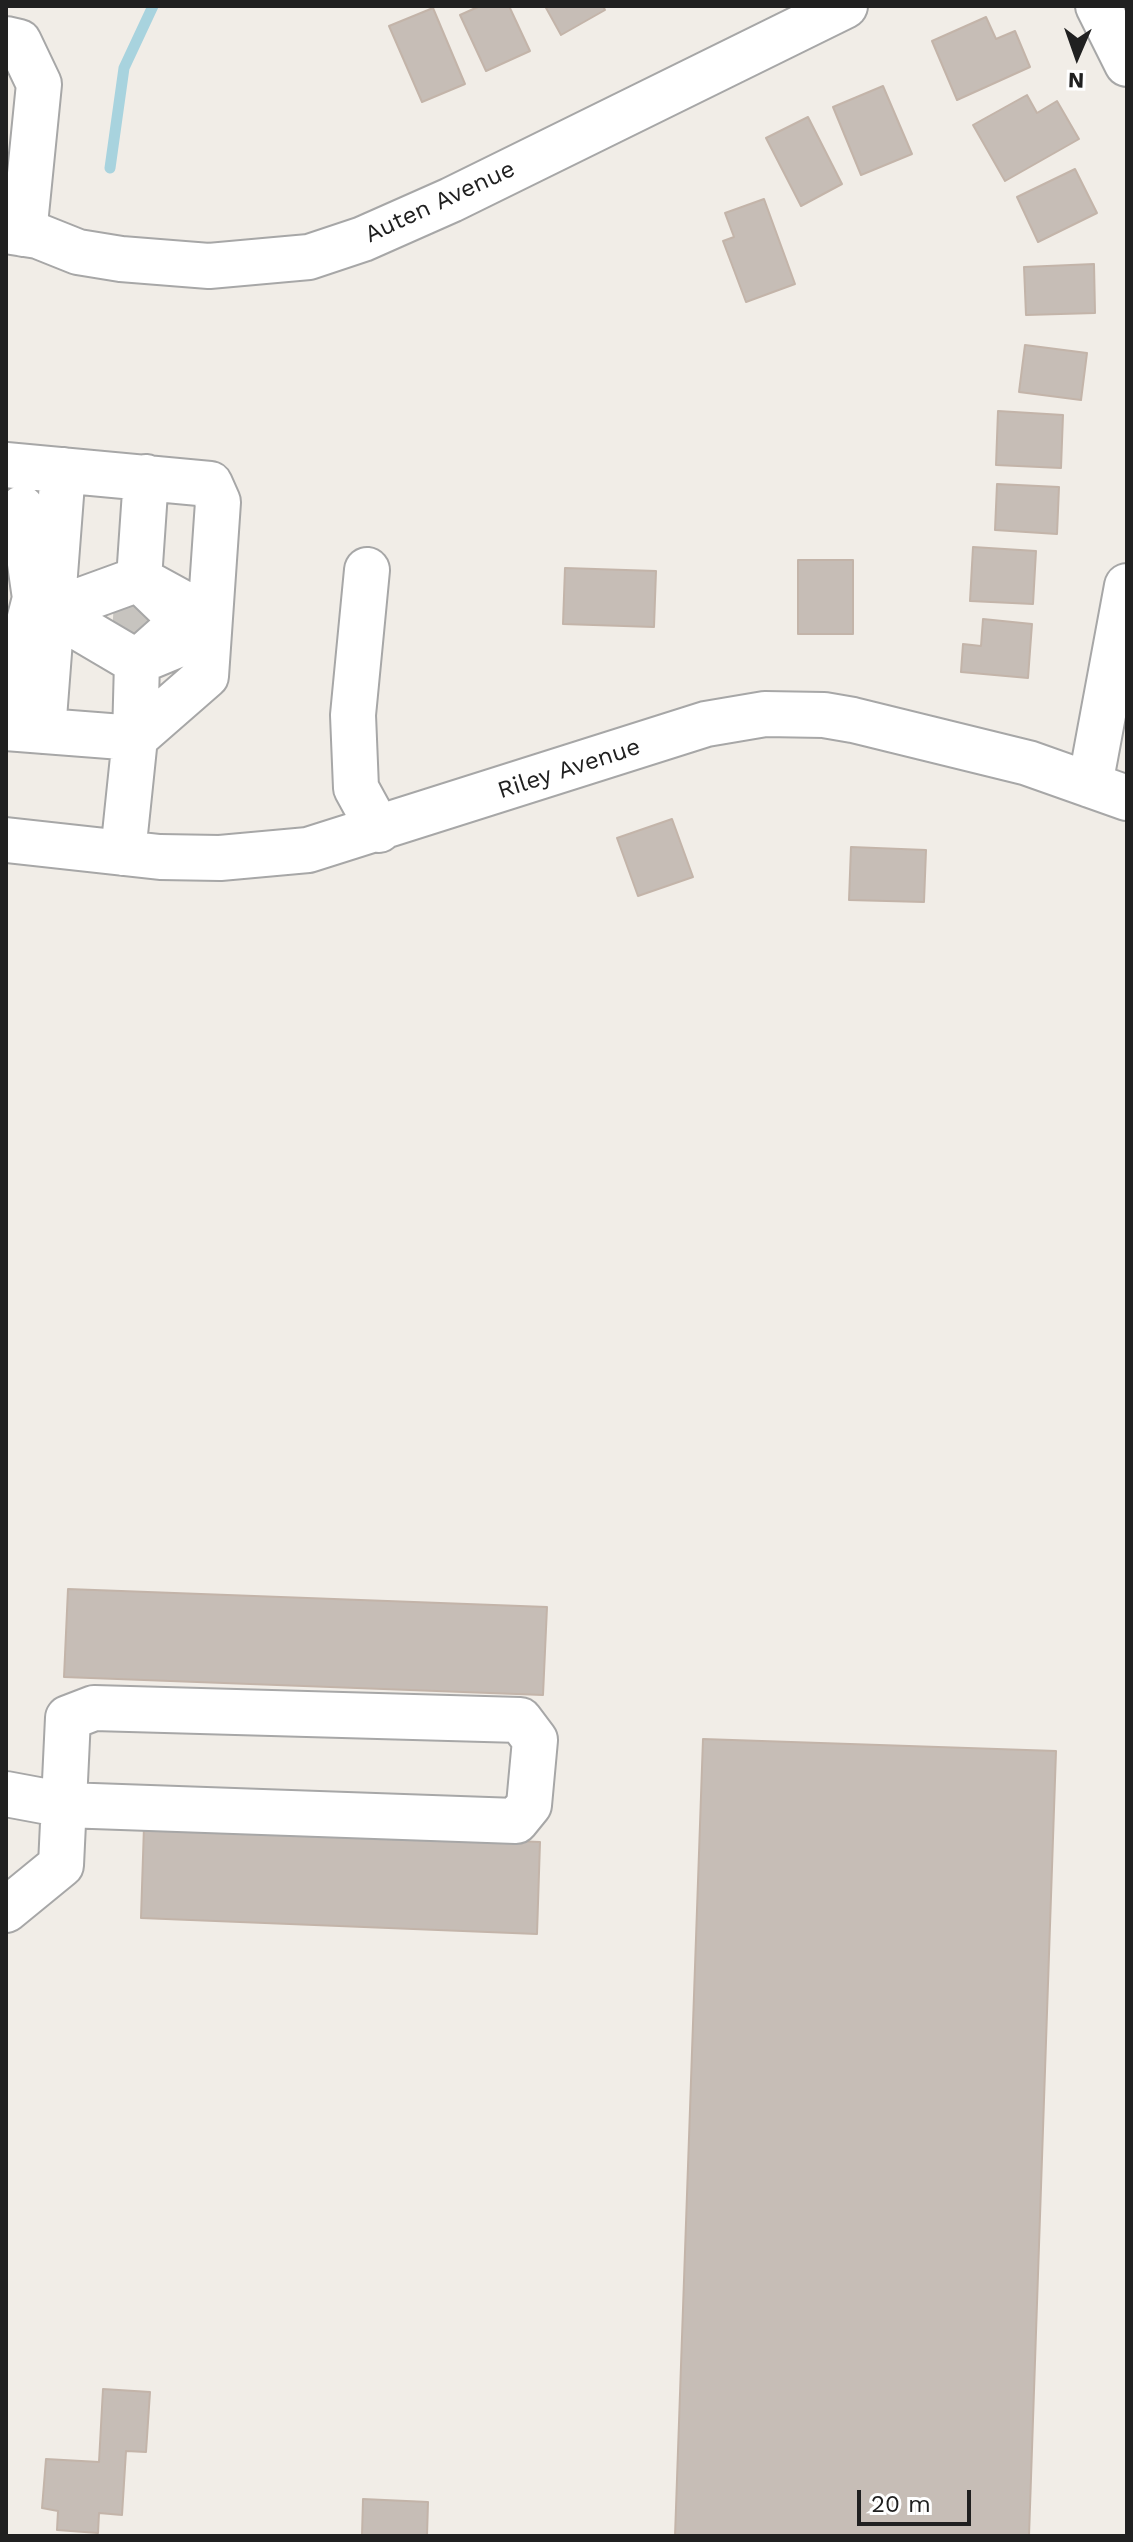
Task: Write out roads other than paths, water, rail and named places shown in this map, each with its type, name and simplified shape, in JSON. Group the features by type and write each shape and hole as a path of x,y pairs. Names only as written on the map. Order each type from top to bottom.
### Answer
{"street":[{"name":"Auten Avenue","path":"15,233 38,236 78,252 121,259 209,266 309,257 363,239 451,200 845,6"},
{"path":"1098,6 1127,64"},
{"path":"6,39 19,42 39,84 15,233"},
{"path":"6,465 210,484 218,502 206,676 135,738"},
{"path":"63,470 116,615 135,738 123,853"},
{"path":"20,718 116,615 146,477"},
{"path":"21,525 116,615"},
{"path":"367,570 353,715 356,788 379,830"},
{"path":"1108,792 1127,586"},
{"path":"12,649 116,615"},
{"name":"Riley Avenue","path":"6,840 123,853 220,858 293,852 379,830 706,724 765,714 824,715 853,720 1028,763 1108,792"},
{"path":"20,718 135,738"},
{"path":"6,1794 65,1805 516,1821 529,1805 535,1740 520,1720 94,1708 68,1718 65,1805 61,1865 6,1910"}],"waterway":[{"path":"110,168 124,68 153,6"}],"tunnel":[{"path":"134,633 136,604"}]}
